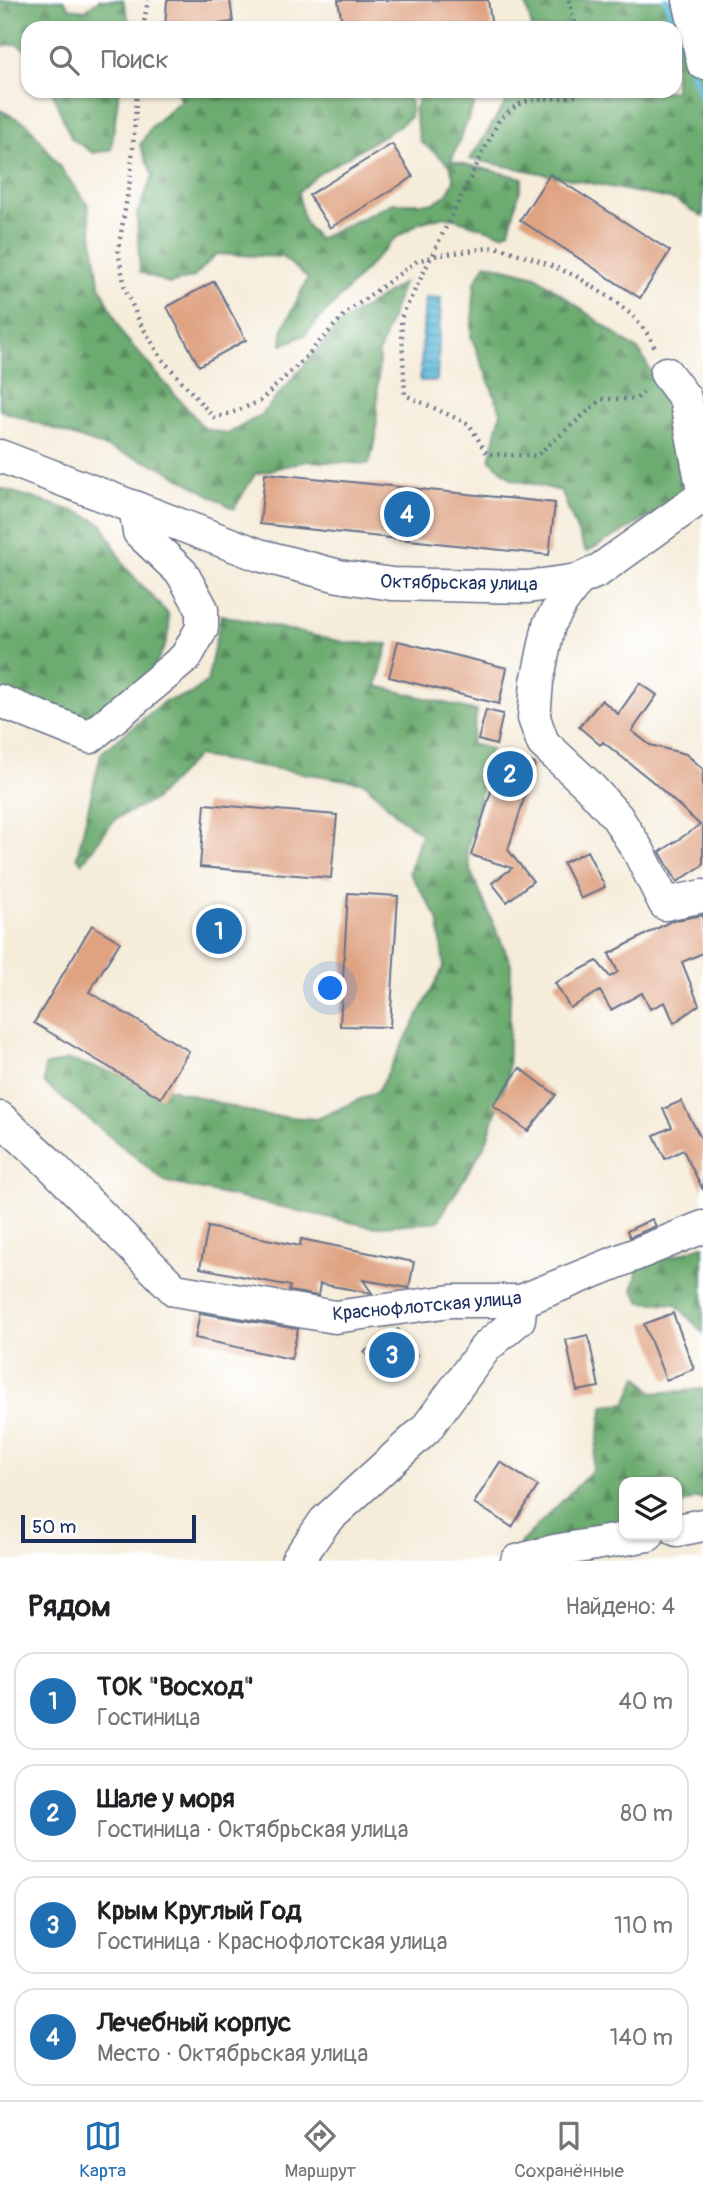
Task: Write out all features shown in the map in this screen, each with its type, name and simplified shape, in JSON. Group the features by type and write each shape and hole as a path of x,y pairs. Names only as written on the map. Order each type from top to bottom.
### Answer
{"street":[{"path":"689,0 703,63"},
{"path":"666,373 685,398 703,491 701,499"},
{"name":"Октябрьская улица","path":"0,456 259,555 339,576 392,584 514,587 578,580 598,571 701,499"},
{"path":"0,701 90,737 186,657 202,628 202,609 182,573 139,532 135,508"},
{"path":"578,580 562,601 550,625 537,682 534,718 543,743 589,785 617,817 639,852 665,904 703,896"},
{"name":"Краснофлотская улица","path":"0,1118 49,1163 175,1290 335,1317 451,1301 521,1301 703,1227"},
{"path":"297,1561 325,1521 426,1429 486,1347 519,1319 521,1301"},
{"path":"682,1529 703,1525"},
{"path":"517,1561 554,1551 619,1540"}],"path":[{"path":"144,21 148,0"},
{"path":"569,0 574,21"},
{"path":"136,98 131,174 118,250 125,288 140,323 162,359 214,418 260,401 346,313 416,261 434,256 496,247 576,276 612,299 633,316 650,337 666,373 636,399 602,399 536,456 487,454 469,424 405,395 401,318 434,256 498,122 509,110 527,100 556,98"}],"green space":[{"path":"0,0 64,0 69,8 85,10 99,0 123,0 129,21 21,21 21,47 16,44 0,46"},
{"path":"525,0 703,0 703,217 675,200 470,159 509,98 682,98 682,21 530,21"},
{"path":"55,98 118,98 111,150 93,153 71,138"},
{"path":"179,98 407,98 411,103 410,117 398,127 317,175 298,192 304,221 318,239 393,203 433,203 447,194 454,180 450,165 420,141 414,110 420,98 470,98 474,105 451,161 523,178 509,231 502,234 445,216 419,223 393,240 305,335 282,345 282,331 308,278 282,257 216,254 194,277 170,284 140,272 137,214 153,176 140,145 151,127 180,101"},
{"path":"0,110 28,124 88,205 99,283 123,335 204,428 227,434 261,415 341,323 403,283 379,353 376,439 369,464 306,461 255,474 234,509 159,466 0,410"},
{"path":"486,263 536,276 640,352 680,425 687,460 678,501 586,552 561,491 512,479 490,460 501,412 471,336 475,282"},
{"path":"0,488 83,514 102,524 126,568 168,614 169,630 165,646 151,672 77,728 0,701"},
{"path":"221,615 348,643 388,644 377,686 477,711 471,744 491,749 467,851 471,872 511,964 508,1075 486,1143 438,1221 373,1227 166,1182 44,1083 45,1066 69,1060 261,1115 317,1119 378,1091 444,967 438,918 409,872 421,834 397,815 365,783 197,756 154,800 115,819 82,863 77,857 101,753 165,701 189,695 207,682"},
{"path":"703,1246 703,1333 676,1304 641,1302 633,1290 638,1268"},
{"path":"638,1376 653,1393 703,1389 703,1499 696,1498 682,1504 682,1477 619,1477 619,1529 516,1554 521,1542 592,1471 604,1405 626,1403"}],"water":[{"path":"425,297 441,298 437,381 420,381"}],"building":[{"path":"167,0 230,0 233,21 166,21"},
{"path":"338,0 488,0 491,21 342,21"},
{"path":"392,144 413,177 330,228 309,195"},
{"path":"550,174 670,251 640,298 520,220"},
{"path":"214,281 246,340 199,366 167,307"},
{"path":"265,473 555,503 549,555 260,524"},
{"path":"398,641 507,668 499,704 389,677"},
{"path":"640,683 657,695 632,731 650,745 686,754 703,769 703,865 677,882 660,852 700,825 652,781 603,742 600,745 579,727 602,700 618,714"},
{"path":"486,710 503,714 496,745 478,740"},
{"path":"503,753 535,764 508,850 533,881 507,902 492,883 512,868 471,855"},
{"path":"205,804 337,815 331,878 200,867"},
{"path":"587,851 605,887 581,899 563,863"},
{"path":"348,893 398,896 390,1027 340,1026"},
{"path":"703,915 703,953 682,962 699,1005 674,1023 665,1002 650,1009 642,993 611,1010 600,991 570,1008 555,983 597,961 610,977 618,972 609,954 671,921"},
{"path":"92,925 120,942 89,992 189,1051 161,1098 34,1023"},
{"path":"520,1068 556,1095 528,1131 493,1105"},
{"path":"681,1101 703,1142 703,1190 683,1150 665,1159 654,1135 672,1127 663,1109"},
{"path":"652,1219 656,1226 630,1237 627,1231"},
{"path":"208,1227 300,1246 301,1239 414,1262 409,1288 363,1280 372,1293 320,1284 318,1296 289,1291 290,1286 200,1268"},
{"path":"200,1313 298,1329 291,1359 195,1338"},
{"path":"673,1313 694,1369 666,1380 644,1324"},
{"path":"398,1329 417,1355 384,1379 364,1352"},
{"path":"588,1335 599,1387 577,1391 566,1340"},
{"path":"500,1462 538,1486 512,1527 474,1503"}],"waterway":[{"path":"666,0 674,21"},
{"path":"682,44 686,55"},
{"path":"690,66 703,101"}],"place":[{"name":"Лечебный корпус","path":"407,514"},
{"name":"Шале у моря","path":"510,774"},
{"name":"ТОК \"Восход\"","path":"219,931"},
{"name":"Крым Круглый Год","path":"392,1355"}]}
